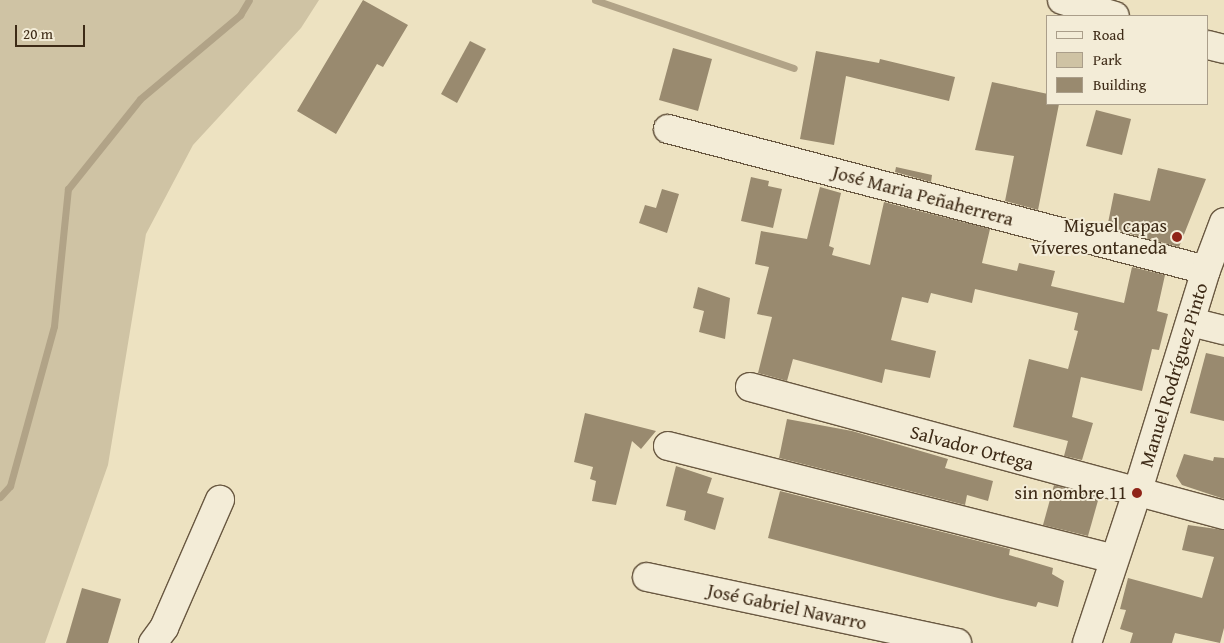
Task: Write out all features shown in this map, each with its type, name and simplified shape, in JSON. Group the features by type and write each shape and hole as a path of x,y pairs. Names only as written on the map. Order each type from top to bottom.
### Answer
{"street":[{"path":"1062,0 1112,15"},
{"path":"1209,45 1224,50"},
{"name":"José Maria Peñaherrera","path":"668,129 1206,270"},
{"name":"Manuel Rodríguez Pinto","path":"1087,643 1138,493 1206,270 1224,222"},
{"path":"1191,322 1224,330"},
{"name":"Salvador Ortega","path":"750,387 1224,515"},
{"path":"668,446 1114,559"},
{"path":"154,643 164,628 220,500"},
{"name":"José Gabriel Navarro","path":"647,577 956,643"}],"green space":[{"path":"0,0 319,0 301,28 193,145 146,234 108,465 45,643 0,643"}],"building":[{"path":"363,0 408,25 383,67 377,64 336,134 297,111"},
{"path":"470,41 486,49 457,103 441,94"},
{"path":"673,48 712,59 698,111 659,100"},
{"path":"816,51 879,63 880,59 955,77 949,101 846,76 834,145 800,139"},
{"path":"992,82 1046,94 1046,105 1059,105 1038,210 1005,201 1014,156 975,150"},
{"path":"1096,110 1131,119 1122,155 1086,146"},
{"path":"896,167 932,175 931,182 895,172"},
{"path":"1158,168 1206,179 1179,247 1107,228 1114,193 1150,201"},
{"path":"751,177 769,181 768,186 782,189 773,228 741,221"},
{"path":"820,187 841,193 829,246 834,248 832,255 870,265 884,202 990,229 982,263 1017,271 1019,263 1055,271 1051,286 1124,303 1132,267 1165,275 1157,311 1168,314 1159,350 1152,349 1142,391 1081,377 1072,417 1093,423 1082,460 1064,456 1068,441 1013,427 1029,359 1068,369 1078,331 1074,330 1078,313 975,289 972,303 931,293 928,303 902,297 891,340 936,351 930,378 885,369 882,383 793,359 787,381 758,373 772,317 757,314 769,267 755,264 761,231 807,239"},
{"path":"662,189 679,194 667,233 639,223 645,205 656,208"},
{"path":"698,287 730,298 725,339 699,332 704,311 693,308"},
{"path":"1206,353 1224,357 1224,421 1190,413"},
{"path":"585,413 656,431 641,449 632,441 616,505 592,501 596,481 590,479 593,467 574,462"},
{"path":"787,419 852,431 948,459 945,468 993,481 988,501 967,495 965,505 779,458"},
{"path":"1184,454 1213,461 1214,457 1224,458 1224,499 1182,485 1176,476"},
{"path":"676,466 712,478 707,493 724,498 715,530 684,520 686,511 666,506"},
{"path":"1054,485 1099,497 1088,536 1043,525"},
{"path":"780,491 1010,549 1009,555 1053,568 1052,574 1064,581 1058,607 1038,602 1036,607 998,598 768,538"},
{"path":"1188,525 1224,530 1224,628 1220,643 1175,633 1172,643 1130,643 1133,633 1120,629 1126,610 1120,609 1128,578 1202,598 1214,557 1182,550"},
{"path":"82,588 121,599 108,643 66,643"}],"waterway":[{"path":"0,497 10,486 54,326 68,189 140,99 240,15 249,0"},
{"path":"595,0 794,68"}],"place":[{"name":"Miguel capas víveres ontaneda","path":"1177,237"},
{"name":"sin nombre 11","path":"1137,493"}]}
